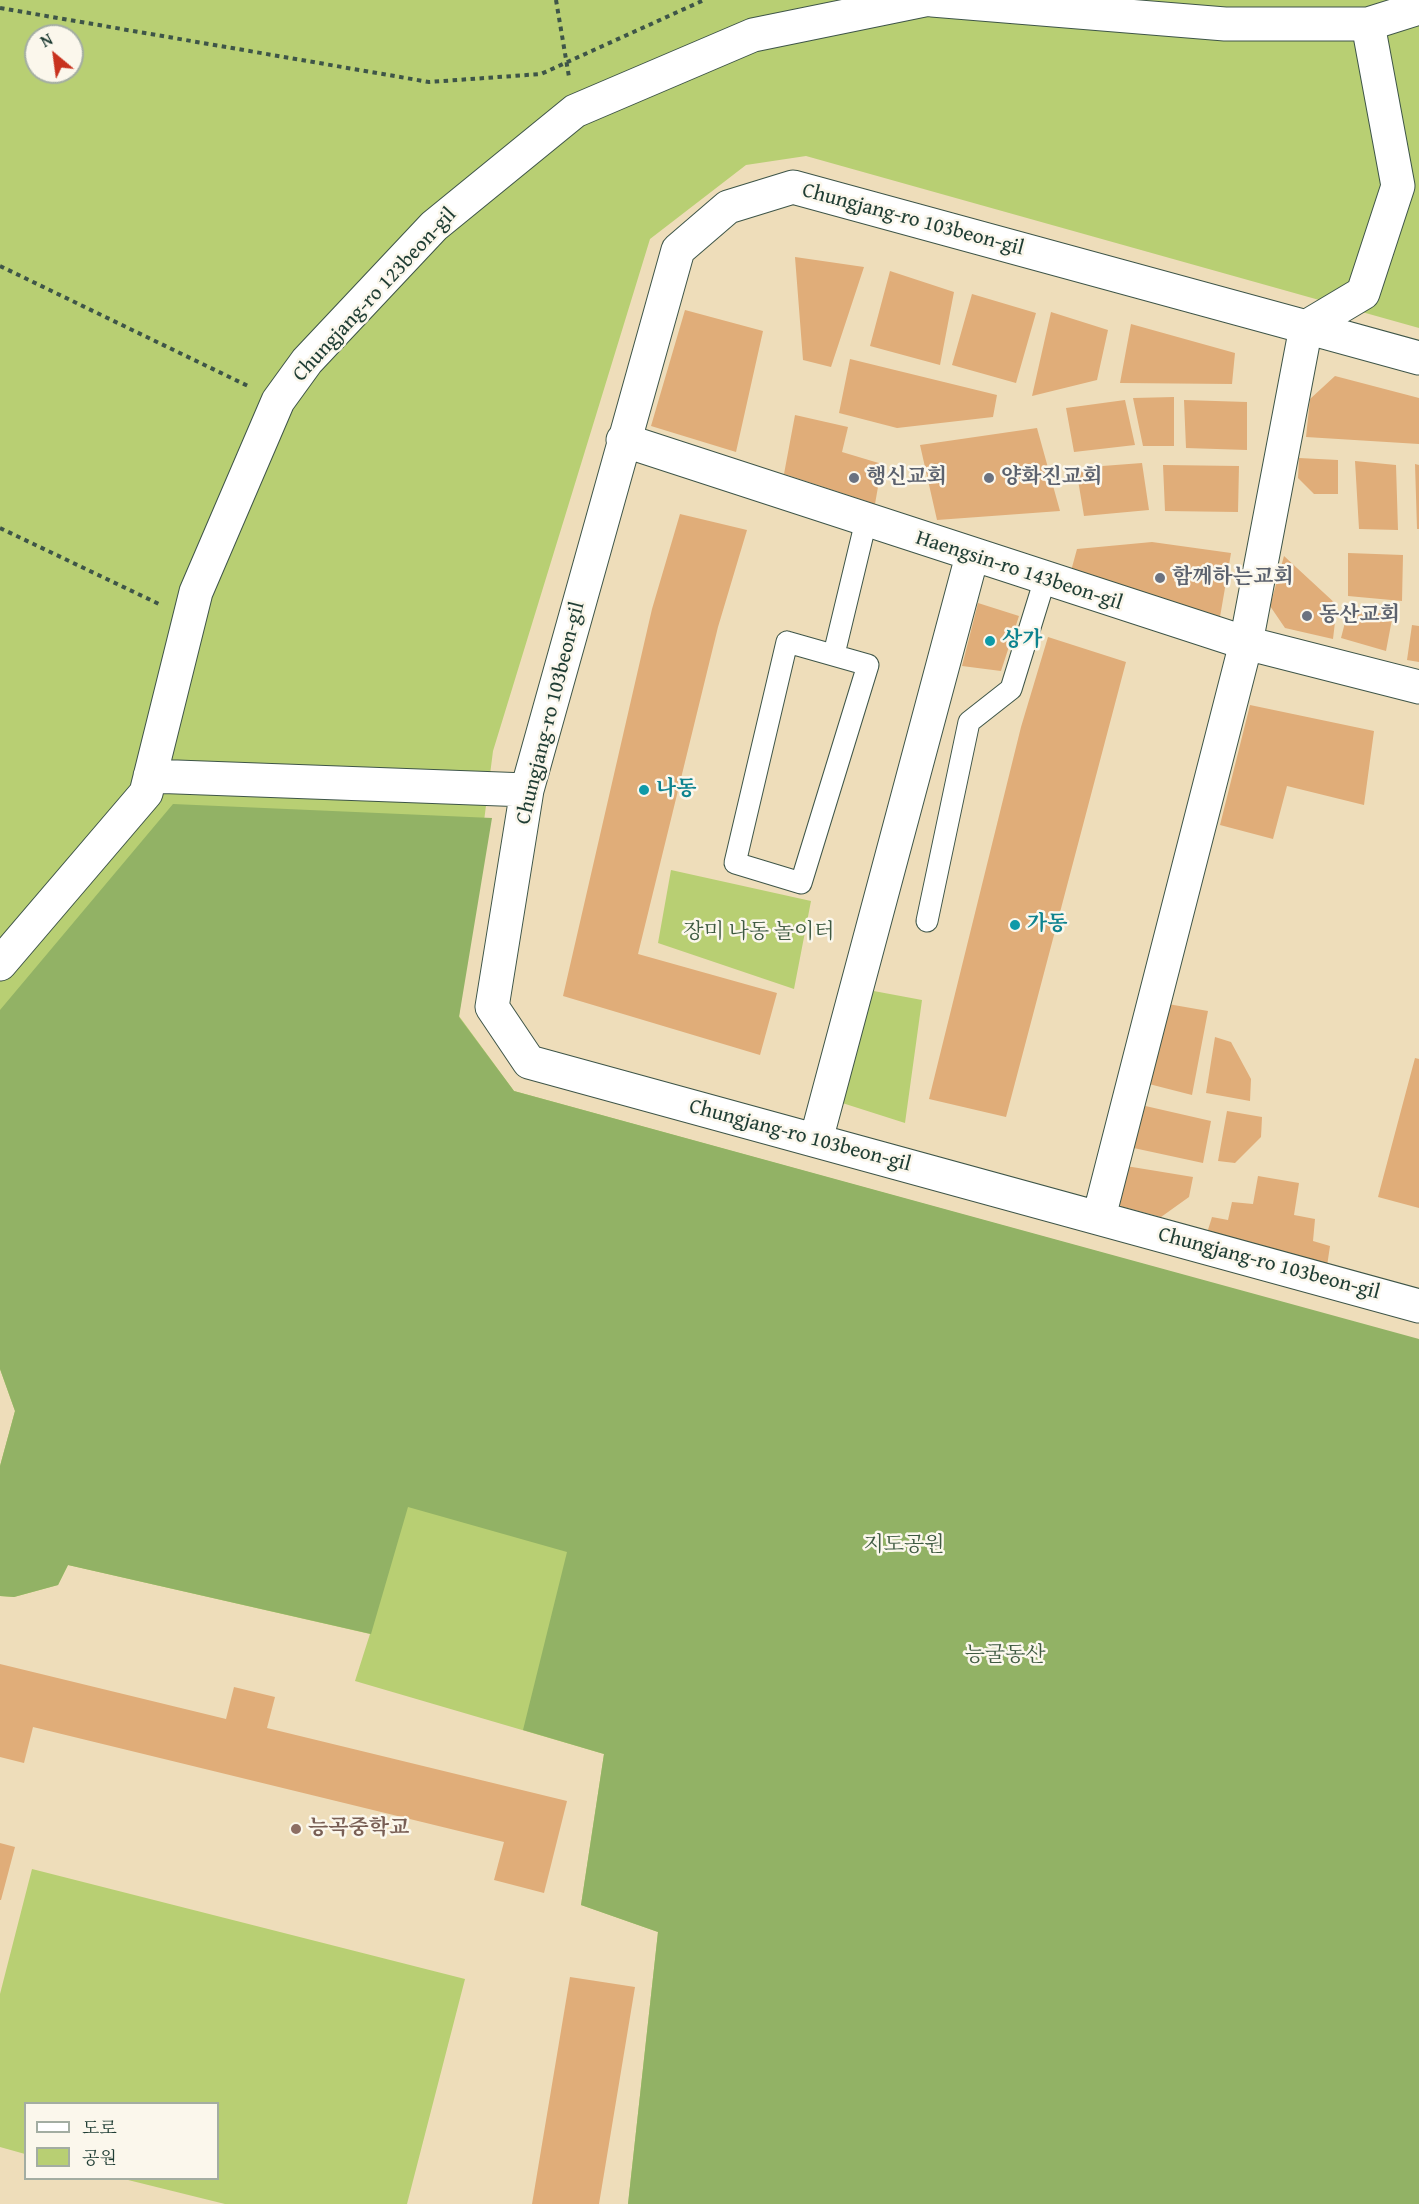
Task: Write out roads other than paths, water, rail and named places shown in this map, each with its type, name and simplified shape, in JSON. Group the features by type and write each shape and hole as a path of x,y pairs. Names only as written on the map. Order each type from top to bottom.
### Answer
{"street":[{"name":"Chungjang-ro 123beon-gil","path":"0,964 146,793 196,592 278,401 307,361 434,226 575,111 753,35 924,0"},
{"path":"932,0 1120,8 1226,24 1368,24 1419,8"},
{"path":"1099,1218 1246,643 1306,327 1363,293 1398,186 1368,24"},
{"name":"Chungjang-ro 103beon-gil","path":"1419,358 793,187 728,207 678,250 623,440 527,790 492,1007 529,1062 1419,1306"},
{"name":"Haengsin-ro 143beon-gil","path":"623,440 972,556 1246,643 1419,687"},
{"path":"816,1140 972,556"},
{"path":"150,776 527,790"}],"lane":[{"path":"834,654 866,521"},
{"path":"927,921 969,722 1011,688 1045,579"},
{"path":"787,642 834,654 868,665 801,883 735,863 787,642"}],"place":[{"name":"행신교회","path":"854,478"},
{"name":"양화진교회","path":"989,478"},
{"name":"함께하는교회","path":"1160,578"},
{"name":"동산교회","path":"1307,616"},
{"name":"상가","path":"990,641"},
{"name":"나동","path":"644,790"},
{"name":"가동","path":"1015,925"},
{"name":"능곡중학교","path":"296,1829"}],"park label":[{"name":"장미 나동 놀이터","path":"759,933"},
{"name":"지도공원","path":"904,1546"},
{"name":"능굴동산","path":"1005,1656"}]}
